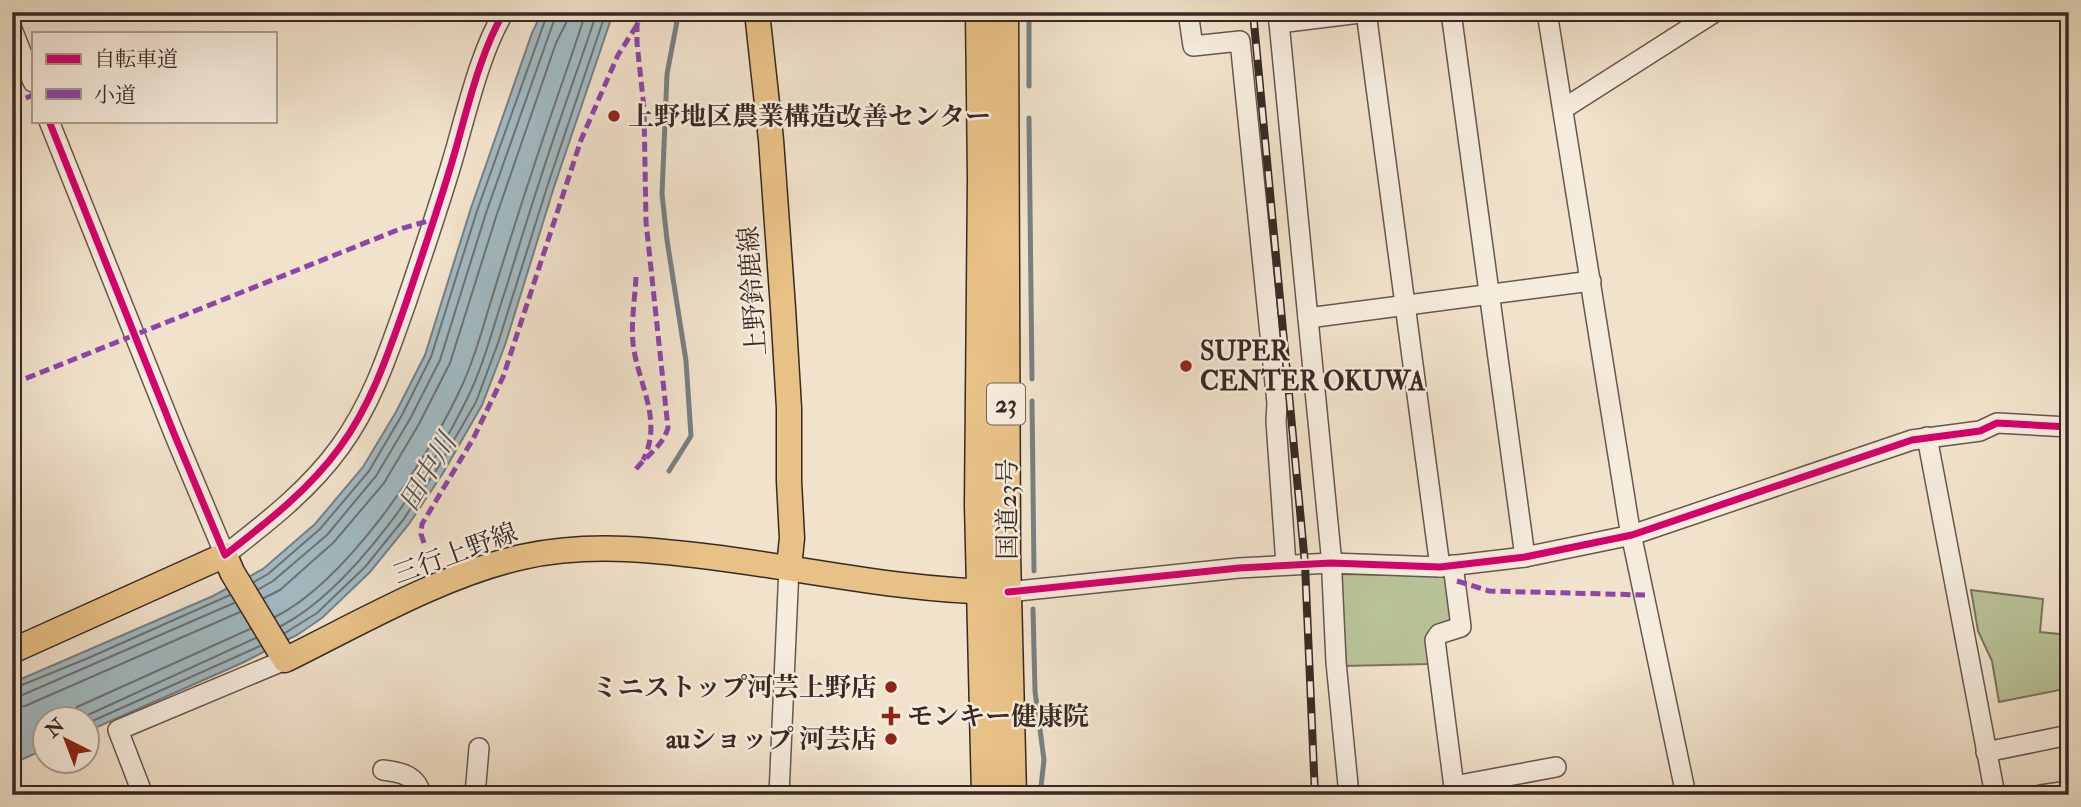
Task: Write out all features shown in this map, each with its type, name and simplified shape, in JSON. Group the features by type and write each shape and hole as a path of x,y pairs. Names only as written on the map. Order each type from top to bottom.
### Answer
{"highway":[{"name":"国道23号","path":"980,12 982,178 979,505 995,592 1012,795"},
{"name":"国道23号","path":"986,795 995,592 1006,554 1004,12"}],"main road":[{"name":"上野鈴鹿線","path":"757,12 771,139 789,408 792,538 789,567"},
{"name":"三行上野線","path":"281,654 436,587 520,558 582,549 635,548 789,567 940,590 995,592"},
{"path":"12,651 229,564 281,654"}],"street":[{"path":"49,122 229,564 321,470 353,428 370,398 382,372 435,219 489,44 504,12"},
{"path":"1188,12 1193,46 1240,41 1278,403 1276,421 1286,565"},
{"path":"1349,795 1336,662 1331,563 1279,18 1367,12 1406,306 1447,566 1461,627 1439,634 1435,640 1454,790 1556,767"},
{"path":"1451,12 1525,557"},
{"path":"1547,12 1632,535 1686,795"},
{"path":"1563,108 1714,12"},
{"path":"12,29 32,79"},
{"path":"1308,318 1591,281"},
{"path":"995,592 1286,565 1331,563 1447,566 1525,557 1632,535 1912,440 1980,431 1997,423 2069,427"},
{"path":"1927,437 1995,795"},
{"path":"779,795 789,567"},
{"path":"143,795 118,730 281,654"},
{"path":"1986,752 2069,735"},
{"path":"475,795 479,748"},
{"path":"383,770 401,772 412,779 419,787 421,795"}],"green space":[{"path":"1343,574 1447,576 1456,621 1429,664 1344,666 1338,578"},
{"path":"1971,590 2043,599 2040,632 2069,635 2069,688 1999,702 1992,661 1978,631"}],"water":[{"name":"田中川","path":"542,12 616,12 612,16 554,187 505,345 482,405 443,473 409,524 370,572 322,618 297,635 242,663 102,725 102,706 32,706 32,755 12,764 12,683 213,596 263,569 315,524 363,467 396,412 425,355 471,208 532,33"}],"waterway":[{"path":"669,471 691,436 686,361 662,194 667,74 678,16 670,12"},
{"path":"1029,12 1029,86"},
{"path":"1029,118 1032,379"},
{"path":"1032,401 1034,571"},
{"path":"1033,609 1035,691 1044,760 1040,795"}],"railway":[{"path":"1253,12 1305,564 1315,795"}],"marked path":[{"path":"636,469 658,445 668,428 646,222 644,108 637,43 637,25 642,12"},
{"path":"424,543 422,524 473,439 503,377 581,140 618,55 637,25"},
{"path":"12,104 32,95"},
{"path":"12,384 400,229 435,219"},
{"path":"636,277 633,343 651,430 643,460"},
{"path":"1457,581 1489,591 1645,595"}],"cycle path":[{"path":"49,122 225,555 315,478 340,447 361,413 378,378 399,322 441,197 480,66 504,12"},
{"path":"1008,592 1239,568 1331,563 1440,567 1525,557 1632,535 1912,440 1980,431 1997,423 2069,427"}],"place":[{"name":"上野地区農業構造改善センター","path":"614,116"},
{"name":"SUPER CENTER OKUWA","path":"1186,366"},
{"name":"ミニストップ河芸上野店","path":"891,687"},
{"name":"モンキー健康院","path":"891,716"},
{"name":"auショップ 河芸店","path":"891,739"}]}
